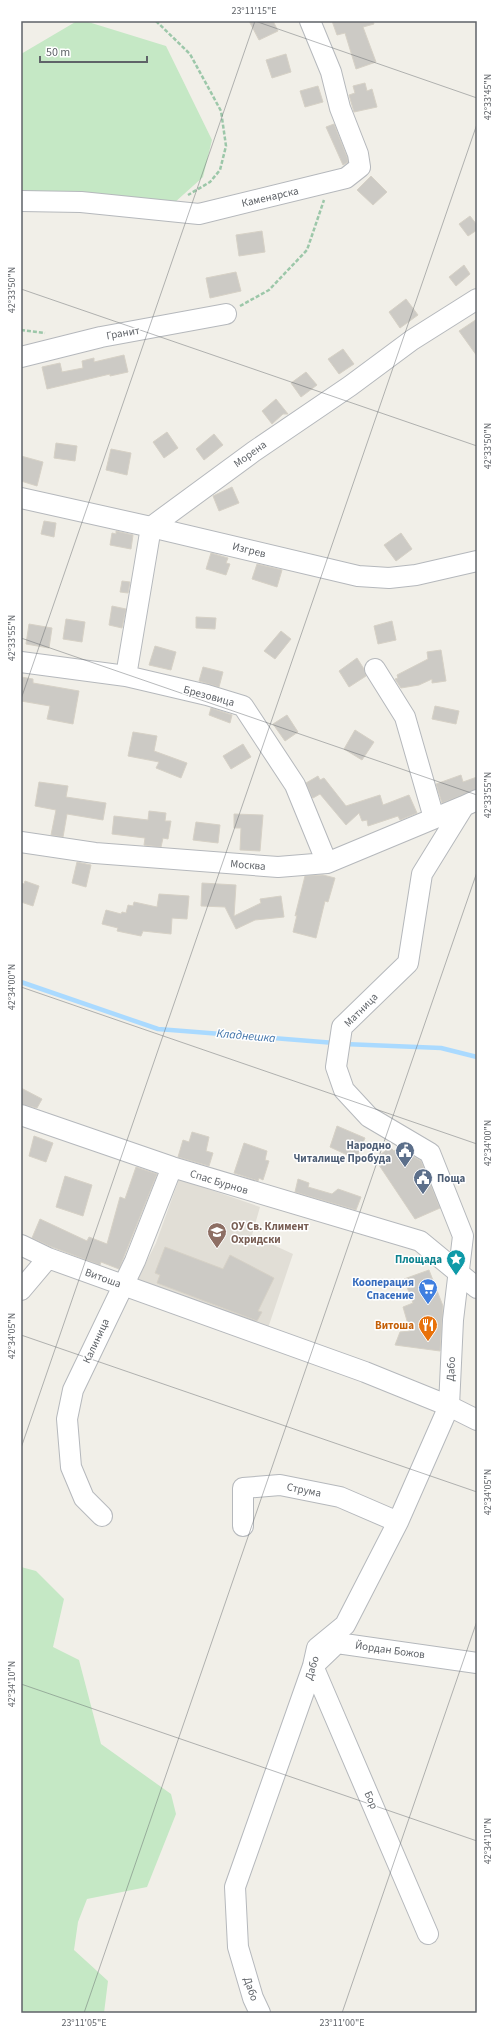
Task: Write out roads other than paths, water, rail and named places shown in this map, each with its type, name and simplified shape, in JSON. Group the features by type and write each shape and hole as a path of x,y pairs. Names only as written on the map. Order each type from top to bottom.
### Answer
{"street":[{"name":"Каменарска","path":"21,201 81,202 199,214 346,178 360,167 358,154 340,108 331,72 310,21"},
{"name":"Морена","path":"151,526 253,452 350,386 412,340 477,299"},
{"name":"Гранит","path":"21,357 101,337 226,314"},
{"name":"Изгрев","path":"21,498 151,526 358,576 389,578 416,575 477,562"},
{"path":"126,676 151,526"},
{"name":"Брезовица","path":"21,662 126,676 207,695 243,706 296,786 327,863"},
{"path":"375,668 405,717 434,818"},
{"name":"Москва","path":"21,842 95,853 278,867 327,863 470,803"},
{"name":"Матница","path":"453,1320 463,1236 430,1153 369,1117 344,1090 336,1067 342,1027 408,963 422,874 470,803"},
{"name":"Спас Бурнов","path":"21,1116 172,1168 420,1241 459,1274"},
{"name":"Калиница","path":"102,1516 84,1498 71,1467 67,1419 73,1390 148,1232 172,1168"},
{"name":"Витоша","path":"21,1245 48,1258 365,1372 449,1406 477,1420"},
{"path":"21,1290 48,1258"},
{"path":"459,1274 477,1288"},
{"name":"Дабо","path":"260,2013 253,1998 238,1947 235,1887 313,1666 317,1648 345,1625 398,1522 449,1406 453,1320"},
{"name":"Струма","path":"243,1526 243,1488 280,1485 340,1497 398,1522"},
{"name":"Йордан Божов","path":"313,1666 337,1643 477,1663"},
{"name":"Бор","path":"313,1666 428,1934"}],"waterway":[{"name":"Кладнешка","path":"21,982 158,1029 335,1043"},
{"name":"Кладнешка","path":"344,1044 441,1048 477,1057"}],"place":[{"name":"Народно Читалище Пробуда","path":"405,1168"},
{"name":"Поща","path":"423,1195"},
{"name":"ОУ Св. Климент Охридски","path":"217,1249"},
{"name":"Площада","path":"456,1276"},
{"name":"Кооперация Спасение","path":"428,1305"},
{"name":"Витоша","path":"428,1342"}]}
